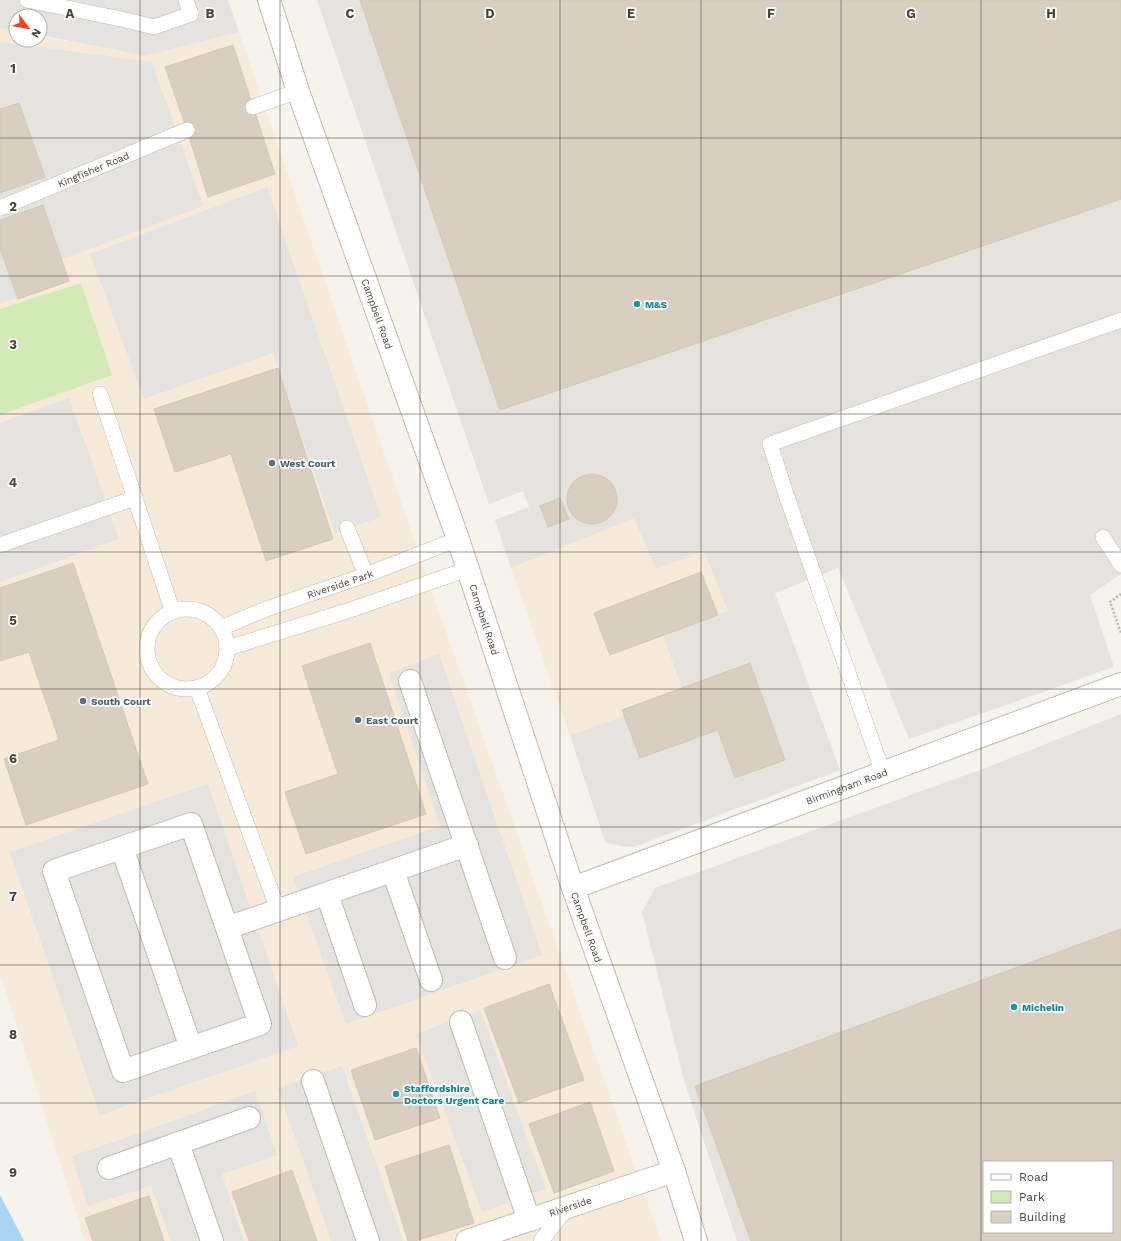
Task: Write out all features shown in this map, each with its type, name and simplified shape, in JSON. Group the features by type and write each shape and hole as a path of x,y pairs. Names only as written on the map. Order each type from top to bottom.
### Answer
{"street":[{"name":"Campbell Road","path":"269,0 298,91 458,539 573,888 674,1171 696,1241"},
{"path":"410,681 505,958"},
{"name":"Birmingham Road","path":"573,888 1121,684"},
{"path":"191,824 227,928 260,1024 123,1072 54,871 191,824"},
{"path":"227,928 467,845"},
{"path":"122,848 191,1048"},
{"path":"394,871 431,980"},
{"path":"327,894 365,1005"},
{"path":"462,1022 529,1220"},
{"path":"313,1081 368,1241"},
{"path":"109,1168 248,1118"},
{"path":"178,1143 212,1241"},
{"name":"Riverside","path":"467,1241 674,1171"}],"lane":[{"path":"27,0 154,27 191,14 186,0"},
{"path":"253,107 298,91"},
{"name":"Kingfisher Road","path":"0,208 187,130"},
{"path":"883,772 787,498 770,444 1121,320"},
{"path":"100,394 136,498 172,610"},
{"path":"0,545 136,498"},
{"path":"348,528 366,575"},
{"path":"1103,537 1121,565"},
{"name":"Riverside Park","path":"221,628 266,609 366,575 458,539"},
{"path":"228,648 347,611 468,569"},
{"path":"183,608 196,609 208,614 219,623 226,635 228,648 226,661 220,674 209,683 197,688 183,689 171,686 159,678 151,668 147,656 147,642 151,630 159,619 172,610 183,608"},
{"path":"197,688 278,910"},
{"path":"541,1241 568,1207"}],"path":[{"path":"1121,594 1110,602 1121,633"}],"shaded area":[{"path":"0,0 228,0 239,32 145,56 48,37 48,8 8,8 8,30 0,28"},
{"path":"317,0 1121,0 1121,574 1090,595 1114,667 909,739 838,568 775,593 840,770 634,847 607,843 604,839 570,735 624,716 622,710 682,688 663,635 728,611 704,551 656,569 634,518 511,568 495,520 529,507 523,491 489,504"},
{"path":"0,28 8,30 8,48 48,48 48,38 145,56 239,32 438,609 661,1241 85,1241 0,974"},
{"path":"0,42 8,43 8,48 46,48 152,62 203,206 61,260 0,220"},
{"path":"267,187 381,517 335,533 273,353 144,399 90,254"},
{"path":"0,248 17,298 0,303"},
{"path":"69,398 119,539 0,582 0,423"},
{"path":"634,518 704,550 728,611 663,635 683,688 622,710 624,716 570,735 511,568"},
{"path":"439,654 542,955 346,1024 293,877 440,826 389,673"},
{"path":"1121,714 1121,1241 737,1241 685,1084 642,912 655,888 985,768"},
{"path":"208,784 298,1046 100,1115 10,852"},
{"path":"480,1010 546,1189 482,1212 416,1034"},
{"path":"342,1066 403,1241 331,1241 278,1088"},
{"path":"255,1091 277,1155 222,1174 244,1241 171,1241 151,1186 88,1206 72,1156"}],"green space":[{"path":"81,283 112,375 0,415 0,309"}],"water":[{"path":"0,1195 24,1241 0,1241"}],"building":[{"name":"M&S","path":"360,0 1121,0 1121,199 500,410"},
{"path":"233,45 275,174 208,197 165,67"},
{"path":"19,103 45,177 0,193 0,109"},
{"path":"43,205 69,281 18,299 0,248 0,220"},
{"name":"West Court","path":"278,368 333,539 266,561 231,454 175,472 154,409"},
{"path":"592,474 601,476 612,485 617,499 615,508 606,519 592,524 583,522 572,513 567,499 569,490 578,479"},
{"path":"560,498 569,519 548,527 540,506"},
{"name":"South Court","path":"73,563 148,784 26,825 4,759 59,740 29,652 0,661 0,588"},
{"path":"701,572 718,615 610,655 594,613"},
{"name":"East Court","path":"370,643 426,814 306,854 285,792 338,774 302,666"},
{"path":"750,663 785,760 735,778 718,730 640,758 622,710"},
{"name":"Michelin","path":"1121,929 1121,1241 751,1241 695,1086"},
{"path":"549,984 584,1080 519,1103 484,1008"},
{"name":"Staffordshire Doctors Urgent Care","path":"416,1048 440,1118 375,1140 351,1070"},
{"path":"590,1102 614,1171 554,1193 529,1124"},
{"path":"449,1145 474,1223 415,1241 408,1241 385,1166"},
{"path":"292,1170 317,1241 249,1241 232,1192"},
{"path":"149,1196 164,1241 93,1241 85,1218"}],"place":[{"name":"M&S","path":"637,304"},
{"name":"West Court","path":"272,463"},
{"name":"South Court","path":"83,701"},
{"name":"East Court","path":"358,720"},
{"name":"Michelin","path":"1014,1007"},
{"name":"Staffordshire Doctors Urgent Care","path":"396,1094"}]}
